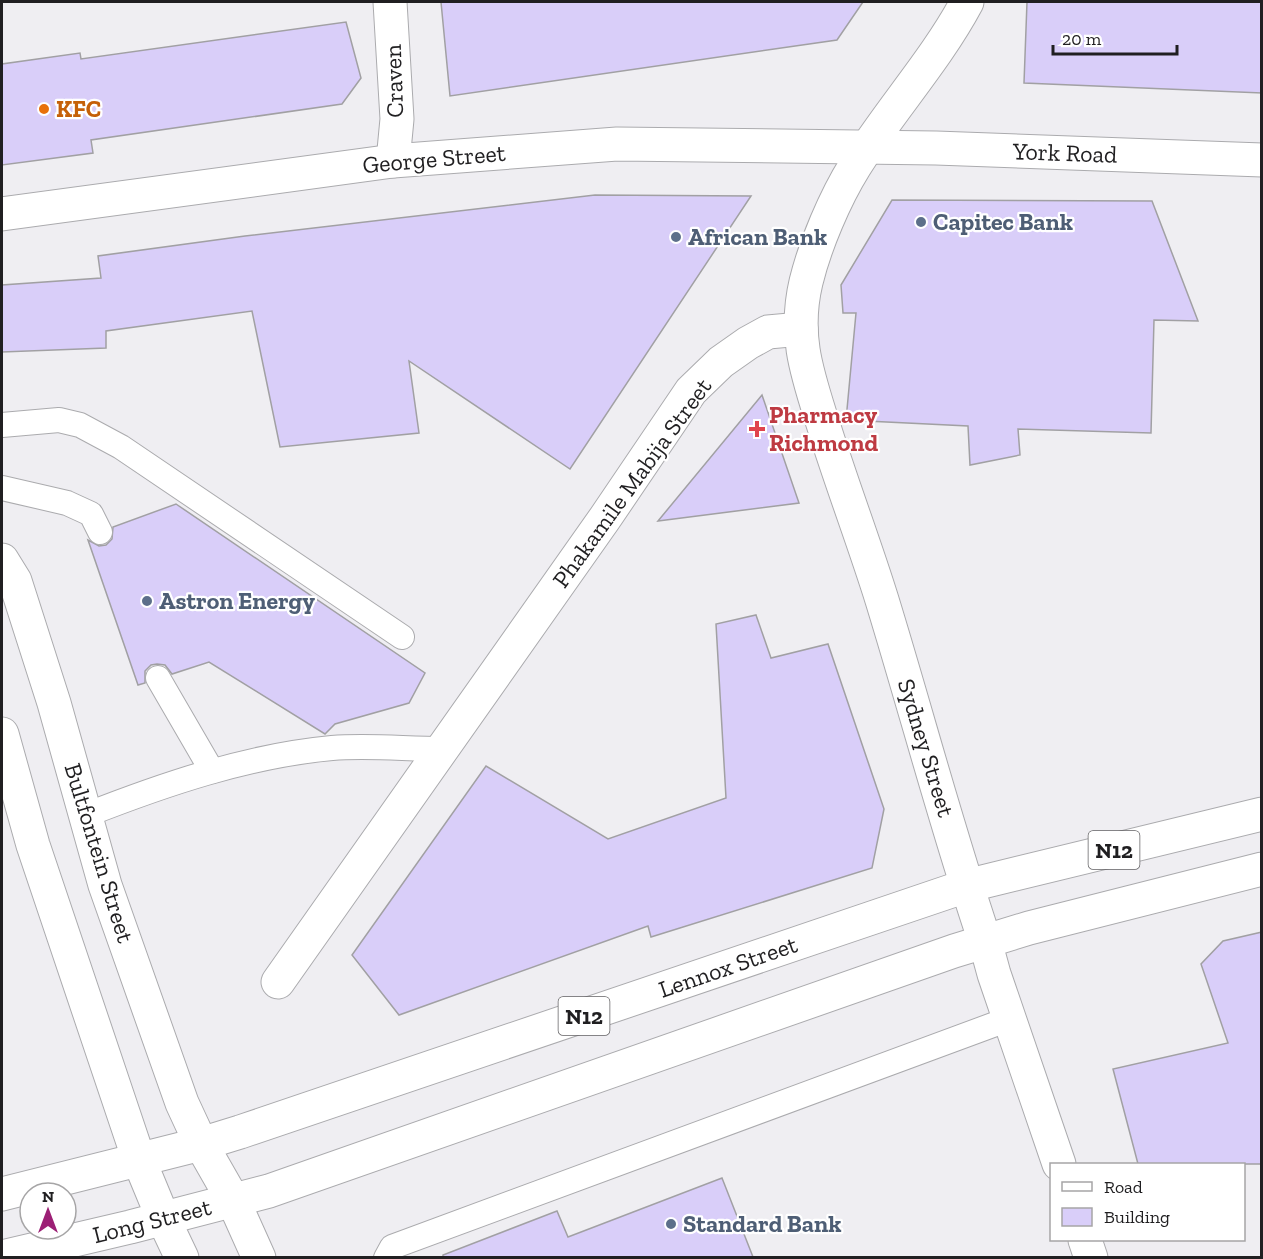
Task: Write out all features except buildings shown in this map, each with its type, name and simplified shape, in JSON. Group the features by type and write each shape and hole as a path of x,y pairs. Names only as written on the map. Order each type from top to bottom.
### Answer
{"main road":[{"name":"Craven","path":"390,2 397,119 393,161"},
{"path":"801,329 806,283 822,234 843,188 868,146 955,24 967,2"},
{"name":"George Street","path":"2,214 393,161 617,144 868,146"},
{"name":"York Road","path":"868,146 1262,160"},
{"name":"Phakamile Mabija Street","path":"278,982 692,391 721,362 748,343 768,332 801,329"},
{"name":"Sydney Street","path":"801,329 802,356 842,485 881,597 966,886 1059,1163"},
{"name":"Bultfontein Street","path":"2,560 15,581 54,703 113,907 182,1103 201,1144 233,1200 258,1257"},
{"path":"2,734 33,844 139,1160 182,1257"},
{"name":"Lennox Street","path":"201,1144 966,886 1262,814"},
{"name":"N12","path":"233,1200 269,1191 985,941 1262,869"},
{"path":"2,1194 201,1144"},
{"name":"Long Street","path":"2,1257 233,1200"},
{"path":"1086,1241 1091,1257"}],"lane":[{"path":"2,425 59,420 80,425 121,447 402,637"},
{"path":"2,488 67,503 91,514 100,532"},
{"path":"158,678 212,771"},
{"path":"86,816 143,793 212,771 267,757 334,748 442,749"},
{"path":"386,1257 392,1247 1009,1019"}],"place":[{"name":"KFC","path":"44,109"},
{"name":"Capitec Bank","path":"921,222"},
{"name":"African Bank","path":"676,237"},
{"name":"Pharmacy Richmond","path":"757,429"},
{"name":"Astron Energy","path":"147,601"},
{"name":"Standard Bank","path":"671,1224"}]}
